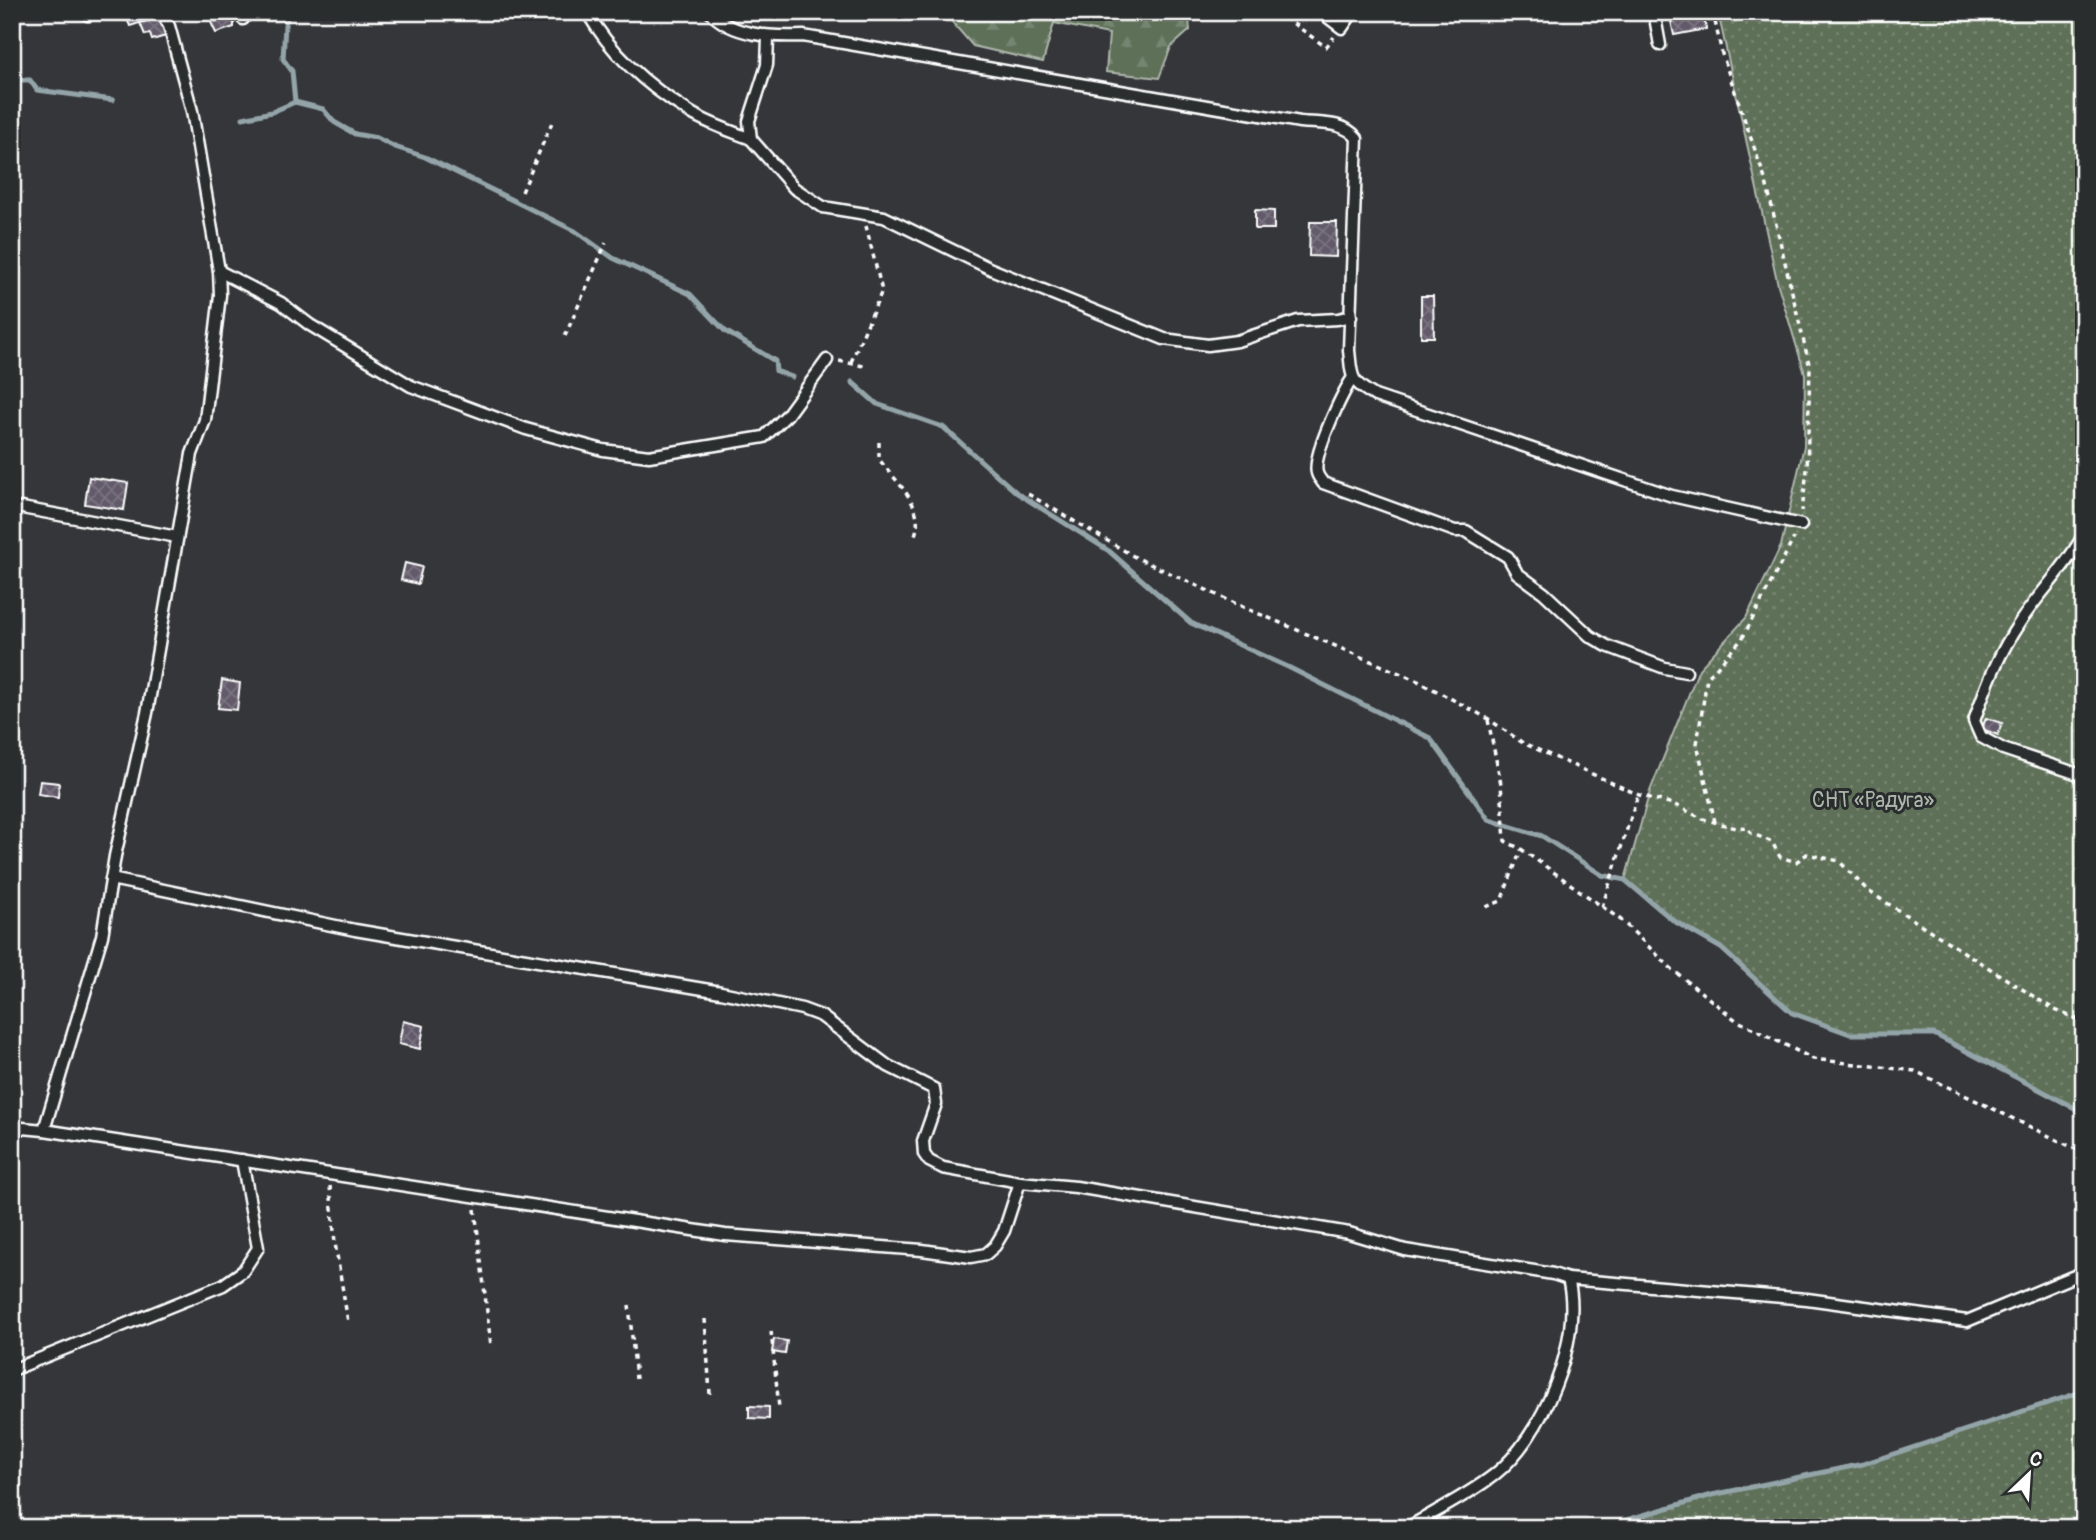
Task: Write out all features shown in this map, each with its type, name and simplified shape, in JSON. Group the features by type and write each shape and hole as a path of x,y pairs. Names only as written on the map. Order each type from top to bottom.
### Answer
{"lane":[{"path":"44,1130 102,936 111,879 147,713 192,454 205,420 220,295 219,271 192,111 169,26 162,12"},
{"path":"587,12 599,33 643,79 693,114 751,139 794,188 823,208 884,217 991,269 1164,339 1208,345 1237,341 1298,321 1351,316"},
{"path":"710,12 728,25 768,38 803,36 1300,122 1339,125 1352,131 1357,138 1349,349 1352,379 1331,417 1316,465 1323,483 1455,531 1466,531 1508,557 1517,573 1544,593 1590,636 1607,646 1665,668 1686,672"},
{"path":"1321,12 1342,28 1353,12"},
{"path":"1654,12 1660,45"},
{"path":"751,139 749,121 766,65 768,38"},
{"path":"219,271 281,303 310,325 411,386 526,429 603,450 649,456 764,437 787,415 827,360"},
{"path":"1352,379 1375,396 1672,496 1801,525"},
{"path":"22,508 177,537"},
{"path":"2084,534 1998,656 1974,721 1981,737 2003,749 2084,776"},
{"path":"111,879 355,930 721,992 802,1009 821,1016 888,1066 934,1089 936,1104 923,1141 924,1154 929,1161 943,1168 1020,1182 1076,1187 1361,1235 1405,1250 1553,1274 1568,1279 1807,1299 1968,1321 2084,1272"},
{"path":"12,1127 725,1235 922,1250 971,1257 986,1254 995,1246 1004,1231 1020,1182"},
{"path":"12,1370 223,1285 243,1271 258,1248 242,1160"},
{"path":"1407,1528 1494,1475 1522,1448 1545,1406 1568,1350 1573,1308 1568,1279"}],"path":[{"path":"1277,12 1326,47 1342,28"},
{"path":"1713,12 1722,54 1766,182 1810,368 1807,470 1801,525 1742,639 1707,678 1697,744 1715,822"},
{"path":"522,192 554,120"},
{"path":"863,213 882,291 850,362 868,367"},
{"path":"565,336 606,243"},
{"path":"879,442 878,459 915,505 920,524 915,535"},
{"path":"1028,494 1135,557 1242,607 1418,681 1487,718 1523,743 1639,795 1673,804 1715,822 1736,828 1747,827 1751,833 1772,842 1780,857 1796,862 1807,854 1839,861 1868,891 2055,1010 2084,1021"},
{"path":"1487,718 1502,784 1505,841 1521,849 1621,920 1673,970 1736,1020 1813,1059 1915,1071 2084,1153"},
{"path":"1602,906 1639,795"},
{"path":"1486,907 1501,901 1521,849"},
{"path":"329,1174 335,1243 348,1322"},
{"path":"474,1196 491,1346"},
{"path":"629,1305 636,1379"},
{"path":"705,1319 710,1394"},
{"path":"771,1331 779,1408"}],"green space":[{"path":"934,12 1188,12 1190,30 1171,47 1159,78 1106,72 1109,34 1054,23 1043,62 973,46 947,16"},
{"name":"СНТ «Радуга»","path":"1718,12 2084,12 2084,1113 1934,1034 1850,1034 1792,1013 1721,948 1674,921 1625,880 1650,791 1699,669 1746,618 1781,546 1804,446 1805,374 1778,285"},
{"path":"2084,1391 2084,1528 1599,1528 1712,1495 1863,1464"}],"building":[{"path":"124,12 148,12 152,19 130,26"},
{"path":"206,12 234,12 234,27 216,33"},
{"path":"1669,12 1703,12 1706,29 1674,35"},
{"path":"160,17 166,36 152,40 150,34 145,35 140,23"},
{"path":"1255,210 1274,211 1274,229 1255,229"},
{"path":"1310,222 1337,222 1336,257 1309,256"},
{"path":"1421,296 1433,296 1434,337 1421,337"},
{"path":"89,477 128,483 124,510 85,504"},
{"path":"405,563 422,567 418,584 401,580"},
{"path":"222,680 240,683 237,710 218,708"},
{"path":"1986,718 2002,723 1998,735 1982,729"},
{"path":"40,781 59,783 58,797 38,794"},
{"path":"403,1021 424,1026 420,1049 399,1044"},
{"path":"774,1339 787,1341 785,1354 772,1352"},
{"path":"749,1406 769,1407 769,1419 749,1418"}],"waterway":[{"path":"289,12 285,25 283,59 292,71 295,102"},
{"path":"12,80 30,80 37,90 113,100"},
{"path":"243,118 272,112 295,102 323,109 334,122 355,134 377,138 425,157 575,231 613,258 690,294 725,331 775,361 776,371 792,377"},
{"path":"852,382 877,404 943,427 1017,493 1109,551 1191,623 1288,667 1430,738 1489,820 1542,836 1602,875 1625,880 1674,921 1721,948 1792,1013 1850,1034 1934,1034 2084,1113"},
{"path":"1599,1528 1712,1495 1863,1464 2084,1391"}]}
